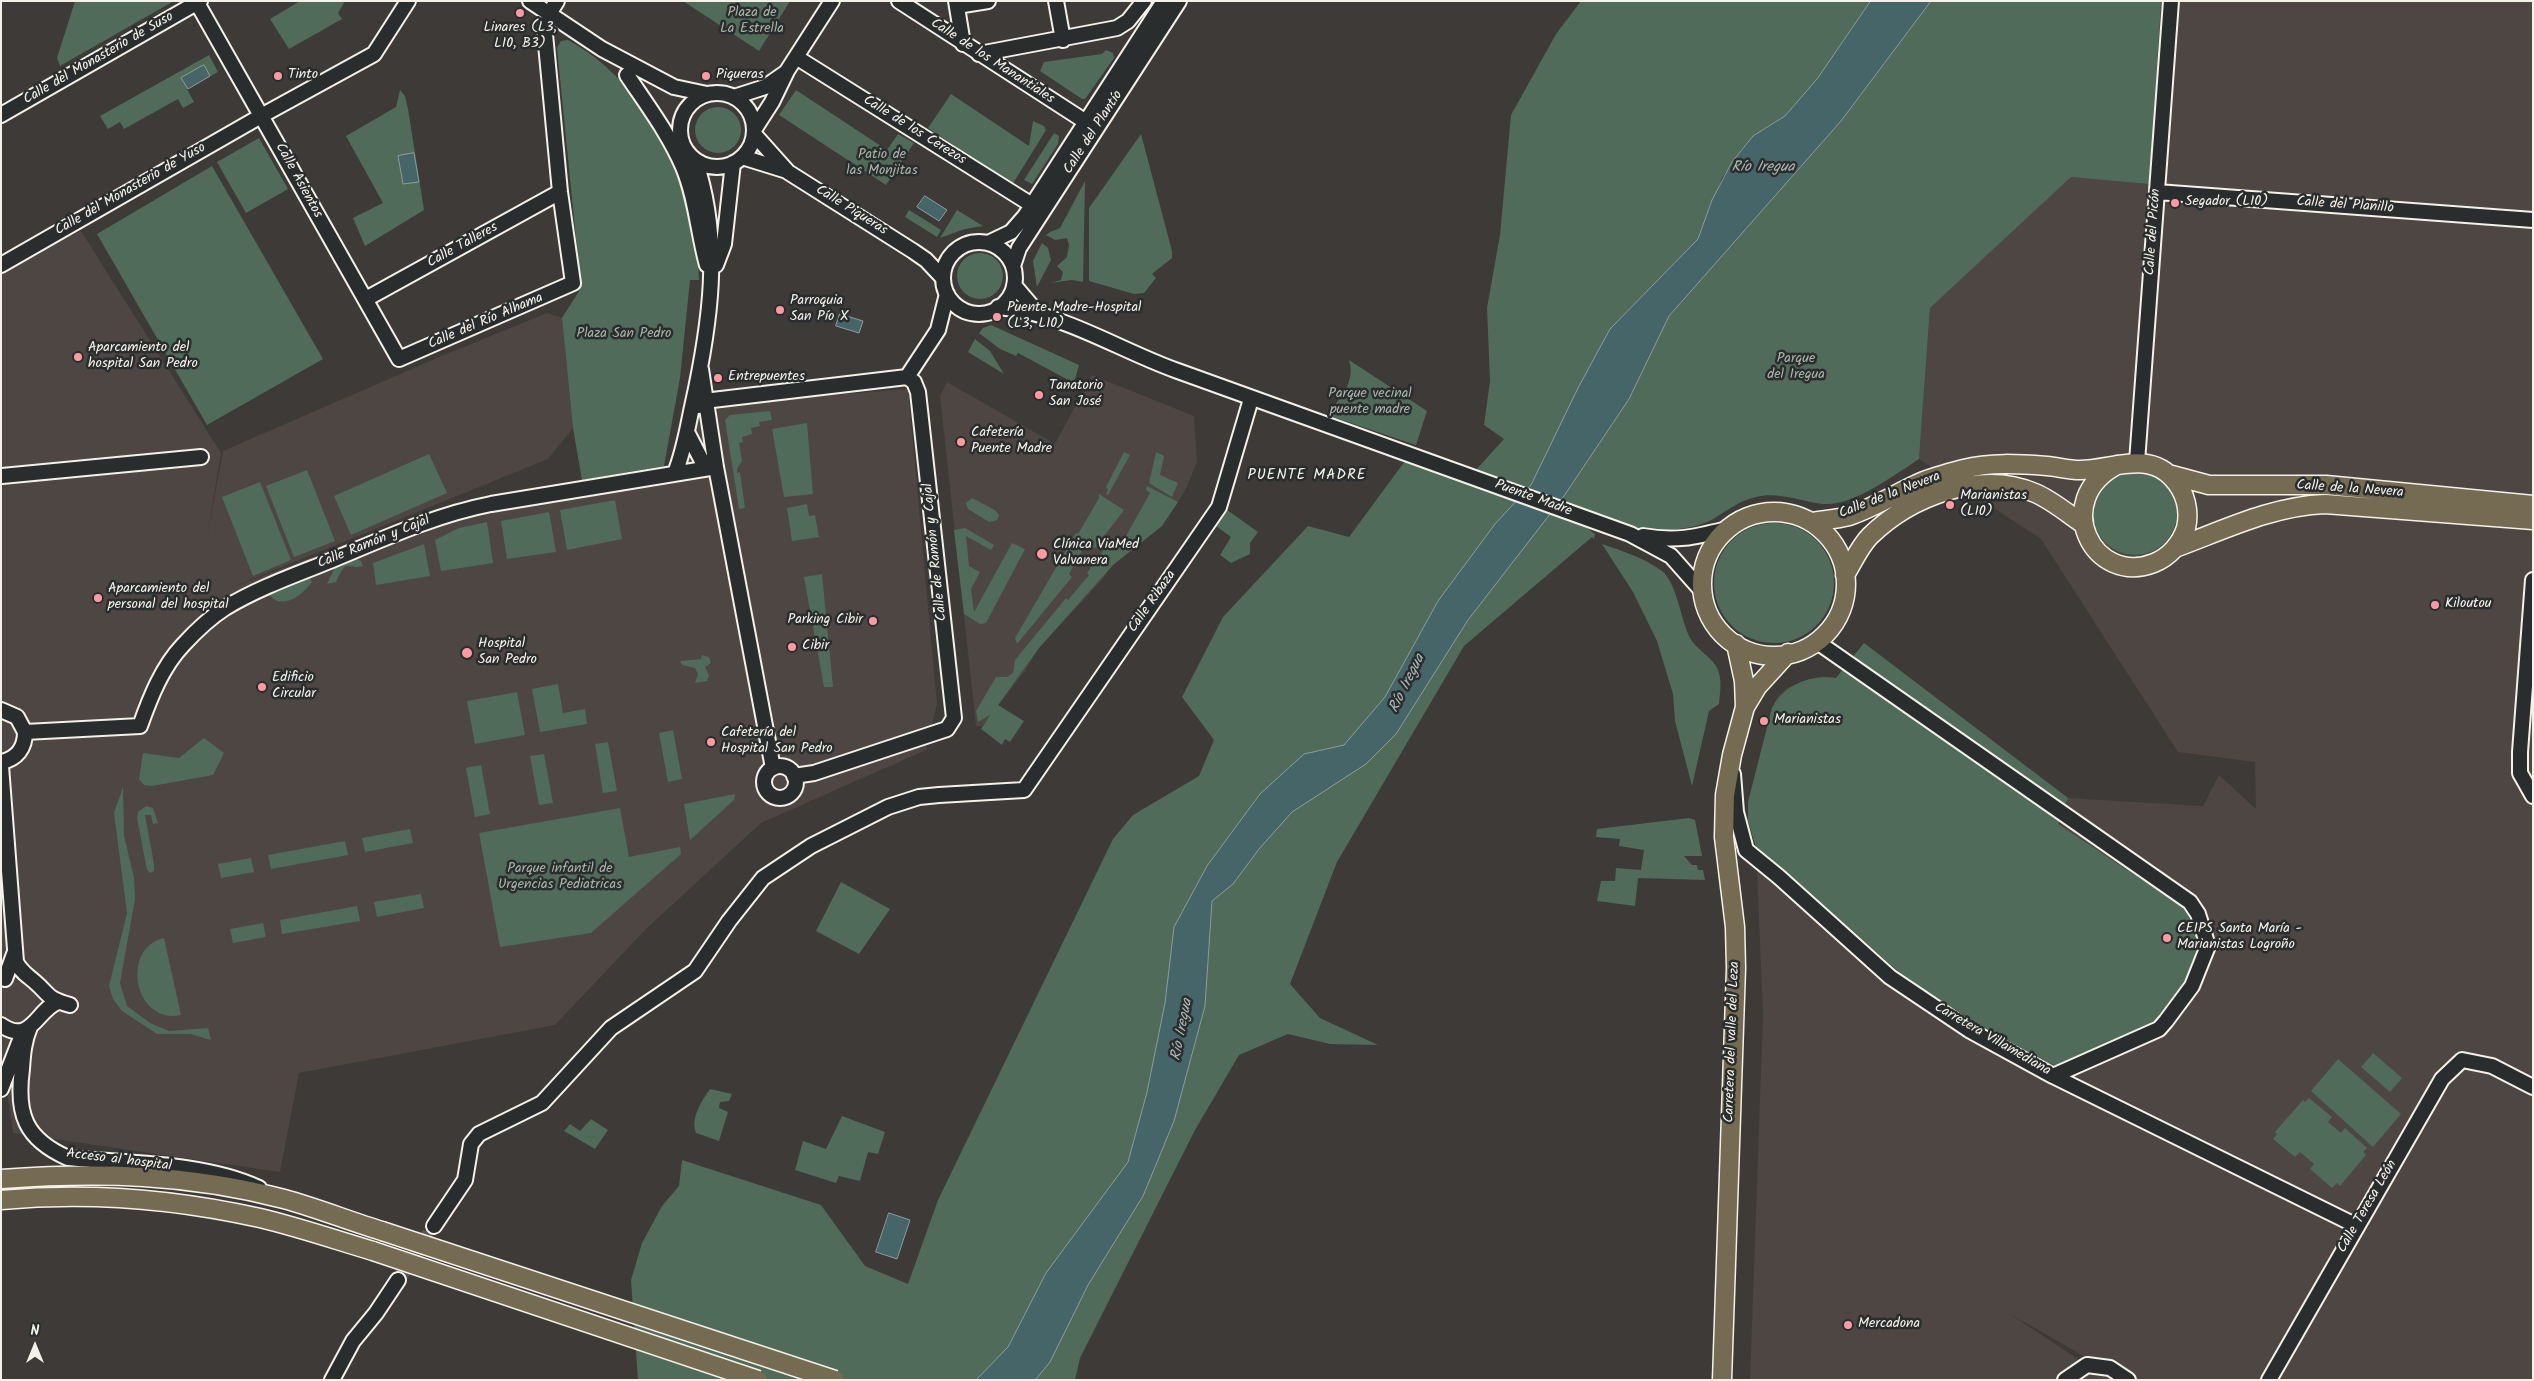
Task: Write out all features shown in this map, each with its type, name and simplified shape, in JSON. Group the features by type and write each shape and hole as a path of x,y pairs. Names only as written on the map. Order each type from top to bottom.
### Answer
{"main road":[{"path":"2137,462 2153,466 2168,474 2182,492 2187,515 2184,532 2175,548 2154,563 2128,566 2115,563 2094,548 2083,524 2082,509 2086,495 2094,482 2104,472 2117,465 2137,462"},
{"name":"Calle de la Nevera","path":"1812,522 1849,516 1919,483 1966,468 1999,465 2045,466 2080,470 2117,465"},
{"name":"Calle de la Nevera","path":"2168,474 2208,485 2326,485 2533,505"},
{"name":"Calle de la Nevera","path":"1845,575 1869,538 1894,515 1940,492 1975,485 2006,485 2035,493 2083,524"},
{"name":"Calle de la Nevera","path":"2175,548 2265,514 2298,505 2325,504 2533,520"},
{"path":"1778,512 1796,515 1812,522 1834,545 1842,559 1846,587 1840,612 1830,628 1816,641 1788,653 1760,655 1746,651 1715,624 1706,608 1702,591 1702,574 1707,557 1715,542 1727,529 1742,519 1760,513 1778,512"},
{"name":"Carretera del valle del Leza","path":"1736,644 1744,682 1745,707"},
{"name":"Carretera del valle del Leza","path":"1722,1380 1736,968 1735,927 1724,837 1725,795 1732,755 1745,707 1757,687 1788,653"},
{"path":"1,1179 88,1174 131,1175 180,1179 284,1200 835,1380"},
{"path":"1,1200 37,1197 114,1198 186,1204 259,1218 373,1252 758,1380"}],"street":[{"name":"Calle del Monasterio de Yuso","path":"1,265 261,116 374,54 408,1"},
{"path":"530,1 602,49 674,87 707,94"},
{"path":"558,1 549,14 545,34 560,192"},
{"path":"602,49 653,98 680,138 688,154 707,166 720,167 737,160 748,150 754,132 772,102 787,71 832,1"},
{"name":"Calle de los Manantiales","path":"899,1 1086,122"},
{"path":"964,44 956,4 988,1"},
{"path":"1056,1 1062,40"},
{"path":"979,54 1062,40 1117,28 1128,21 1144,1"},
{"name":"Calle del Plantío","path":"988,243 1011,232 1032,205 1164,1"},
{"name":"Calle del Plantío","path":"1012,266 1019,248 1179,1"},
{"name":"Calle del Picón","path":"2137,462 2171,1"},
{"name":"Calle Asientos","path":"198,2 399,359"},
{"name":"Calle del Monasterio de Suso","path":"1,115 198,2"},
{"name":"Calle de los Cerezos","path":"796,56 1032,205"},
{"path":"680,138 681,119 685,111 698,98 716,93 734,97 765,87 787,71"},
{"path":"627,75 666,134 683,168 696,207 701,243 711,280"},
{"path":"734,97 748,111 754,132"},
{"name":"Calle Piqueras","path":"754,132 788,172 913,250 926,260 943,278"},
{"path":"675,473 688,434 691,410 701,369 711,280 712,243 710,216 704,185 695,160"},
{"path":"711,280 724,244 737,160"},
{"name":"Calle Piqueras","path":"737,160 788,172"},
{"name":"Calle del Río Alhama","path":"399,359 573,283 560,192"},
{"name":"Calle Talleres","path":"366,299 560,192"},
{"name":"Calle del Planillo","path":"2157,192 2533,220"},
{"path":"988,243 1003,252 1012,266 1014,285 1006,302 998,307 983,313 966,311 952,301 947,294 943,278 946,264 952,254 968,244 988,243"},
{"name":"Calle Piqueras","path":"913,250 935,256 952,254"},
{"path":"1014,285 1038,312"},
{"path":"691,410 704,402 907,377 938,330 947,294"},
{"path":"998,307 1038,312"},
{"path":"938,330 966,311"},
{"name":"Puente Madre","path":"1038,312 1170,368 1251,399 1630,534"},
{"path":"701,369 704,402 773,768"},
{"name":"Calle de Ramón y Cajal","path":"794,776 814,773 947,729 954,718 918,392 914,382 907,377"},
{"name":"Calle Ribaza","path":"435,1224 465,1180 471,1144 478,1134 542,1103 611,1028 695,971 729,921 763,878 811,846 896,805 919,797 1024,790 1219,507 1251,399"},
{"path":"688,434 702,461 716,467"},
{"path":"1,477 202,457"},
{"name":"Calle Ramón y Cajal","path":"25,732 140,726 158,684 183,645 224,608 256,592 455,511 716,467"},
{"path":"1630,534 1667,540 1687,539 1727,529"},
{"path":"1630,534 1671,556 1702,591"},
{"path":"2533,580 2520,752 2520,773 2533,796"},
{"path":"1816,641 2190,902 2198,914 2208,946 2192,986 2159,1029 2054,1076"},
{"path":"1,710 17,717 25,732 20,752 9,760 1,762"},
{"name":"Carretera Villamediana","path":"1732,755 1736,812 1746,850 1779,877 1890,977 1969,1030 2054,1076 2357,1226"},
{"path":"1,766 14,954 20,970 47,996 64,1004 50,1005 30,1027 16,1049 1,1089"},
{"path":"783,767 794,776 795,786 790,794 776,798 768,792 764,784 766,775 773,768 783,767"},
{"path":"3,980 14,954"},
{"path":"3,980 18,976 27,977"},
{"path":"41,989 44,997 42,1014"},
{"path":"2,1026 21,1030 30,1027"},
{"path":"2,1026 14,1039 16,1049"},
{"name":"Acceso al hospital","path":"30,1027 24,1046 19,1103 30,1130 50,1150 68,1158 201,1170 236,1177 284,1200"},
{"name":"Calle Teresa León","path":"2269,1380 2442,1079 2462,1060 2486,1065 2533,1087"},
{"path":"332,1380 353,1341 376,1313 398,1280"},
{"path":"2065,1380 2087,1365 2110,1368 2128,1380"}],"shaded area":[{"path":"2145,1 2533,1 2533,1380 1750,1380 1763,1015 1756,847 1748,821 1748,802 1772,708 1778,696 1787,688 1823,676 1836,678 1864,643 2068,798 2203,806 2219,775 2256,809 2255,762 2178,752 2041,539 1919,459 1930,308 2136,116","holes":["2010,1314 2099,1366 2087,1365"]},
{"name":"Hospital San Pedro","path":"81,231 221,453 207,538 223,451 437,358 547,313 562,318 573,428 548,459 223,591 452,504 668,467 685,407 908,389 937,704 926,750 761,823 646,929 555,1025 299,1073 280,1172 13,1133 1,1050 1,268"},
{"name":"Clínica ViaMed Valvanera","path":"1092,375 1194,416 1197,462 1185,491 1162,526 1113,565 1101,581 1039,648 1025,671 982,726 976,726 940,396 947,382 1055,444"}],"green space":[{"path":"75,1 174,1 60,66 57,58"},
{"path":"300,1 345,1 338,13 342,19 289,49 270,19"},
{"name":"Plaza de La Estrella","path":"683,1 790,1 759,51"},
{"name":"Parque del Iregua","path":"1581,1 1871,1 1817,79 1785,116 1753,136 1741,150 1722,178 1698,239 1610,329 1564,496 1629,399 1669,316 1841,121 1931,1 2161,1 2150,184 2071,177 1930,308 1919,459 1886,481 1861,495 1836,503 1815,503 1773,495 1756,497 1739,503 1713,519 1696,526 1679,529 1643,527 1638,543 1575,519 1595,534 1594,539 1592,537 1464,646 1337,862 1290,984 1320,1018 1378,1045 1330,1044 1288,1034 1239,1055 1195,1130 1080,1358 1075,1380 638,1380 631,1280 642,1243 662,1206 679,1186 682,1160 821,1205 865,1266 908,1284 938,1200 1113,839 1133,815 1199,776 1214,740 1182,697 1223,617 1308,526 1349,537 1405,461 1465,482 1504,439 1484,425 1490,381 1487,308 1500,235 1511,115 1556,34"},
{"name":"Plaza San Pedro","path":"568,40 593,56 616,76 636,99 654,125 669,152 682,180 691,209 697,238 699,280 690,280 680,378 664,466 582,480 573,428 562,318 581,288 557,48 561,41"},
{"path":"1106,50 1113,53 1114,58 1085,99 1082,99 1040,71 1044,62 1102,54"},
{"path":"209,55 218,72 187,89 194,102 183,108 178,99 124,129 120,122 108,129 100,116"},
{"path":"400,90 405,96 408,109 424,210 365,246 353,218 383,203 346,136 396,107"},
{"name":"Patio de las Monjitas","path":"796,90 887,150 898,134 914,143 886,185 779,115"},
{"path":"951,94 1029,146 1033,121 1044,126 1046,130 1012,185 928,128"},
{"path":"714,107 722,107 731,111 737,117 741,130 737,143 731,149 722,153 714,153 705,149 699,143 695,134 695,126 699,117 705,111"},
{"path":"1054,133 1059,136 1058,144 1032,184 1024,180"},
{"path":"1141,134 1172,251 1172,258 1152,274 1156,278 1144,293 1134,294 1089,281 1089,208"},
{"path":"259,138 288,189 246,213 217,162"},
{"path":"212,166 323,359 207,425 97,234"},
{"path":"1085,181 1083,282 1072,280 1050,283 1061,280 1063,272 1057,266 1067,257 1069,245 1067,238 1055,240 1046,235 1060,228"},
{"path":"909,210 941,230 937,237 905,217"},
{"path":"957,210 983,226 965,229 940,238"},
{"path":"1042,243 1048,248 1051,260 1037,287 1033,261"},
{"path":"980,253 993,257 999,263 1003,276 999,289 993,295 980,299 967,295 961,289 957,276 961,263 967,257"},
{"path":"991,325 1079,365 1074,383 1018,353 1016,356 1000,349 979,333 983,328"},
{"path":"975,339 990,351 1004,374 968,352"},
{"name":"Parque vecinal puente madre","path":"1349,360 1427,411 1416,445 1327,415 1342,396 1349,382 1351,368"},
{"path":"770,411 772,420 759,422 760,426 751,428 752,434 742,437 743,442 739,443 742,461 737,469 737,473 740,472 745,508 739,509 725,420 730,415"},
{"path":"807,423 813,494 784,497 772,429"},
{"path":"1124,452 1130,455 1108,495 1106,494 1108,489 1106,487"},
{"path":"1156,452 1164,456 1160,475 1178,483 1172,497 1149,483"},
{"path":"429,454 447,493 351,535 334,496"},
{"path":"307,470 335,541 294,557 266,486"},
{"path":"2135,471 2158,478 2170,490 2177,513 2170,536 2158,548 2135,555 2112,548 2100,536 2093,513 2100,490 2112,478"},
{"path":"260,482 291,560 253,576 222,497"},
{"path":"1147,486 1178,502 1162,526 1113,565 1039,648 998,705 1024,721 1010,742 1005,739 1002,745 981,729 990,715 978,722 976,711 996,677 1007,677 1013,673 1015,660 1066,598 1068,600 1089,575 1087,573 1111,540 1121,545 1150,493 1146,490"},
{"path":"1099,494 1124,510 1095,548 1073,538 1076,533 1078,534 1099,498"},
{"path":"972,498 995,510 999,515 997,520 989,522 968,509 966,503"},
{"path":"615,500 622,539 567,550 560,510"},
{"path":"807,504 809,516 815,515 819,537 792,541 787,508"},
{"path":"1223,507 1258,532 1250,543 1250,554 1231,563 1220,555 1231,537 1212,523"},
{"path":"549,512 556,552 507,559 501,521"},
{"path":"487,522 493,563 441,571 435,540 459,528"},
{"path":"1774,523 1797,527 1817,540 1830,560 1834,583 1830,606 1817,626 1797,639 1774,643 1751,639 1731,626 1718,606 1714,583 1718,560 1731,540 1751,527"},
{"path":"965,528 994,545 991,550 966,536 969,566 980,572 971,589 974,612 1012,543 1025,549 986,623 980,624 964,614 954,530"},
{"path":"1071,542 1083,549 1069,574 1072,577 1017,644 1015,638"},
{"path":"424,544 430,576 376,585 373,563"},
{"path":"1602,544 1641,559 1662,571 1675,593 1690,638 1713,662 1720,675 1719,704 1709,711 1692,786 1675,721 1673,694 1657,641 1633,592"},
{"path":"356,558 361,561 363,566 345,567 336,582 327,584 336,565"},
{"path":"822,574 833,687 824,687 804,577"},
{"path":"304,577 310,578 312,582 303,592 291,600 279,601 273,599 268,593"},
{"path":"1864,643 2068,798 2058,824 2183,907 2190,919 2199,944 2199,961 2193,975 2157,1019 2133,1036 2060,1066 2037,1061 1906,978 1756,847 1748,821 1748,802 1772,708 1783,693 1799,683 1817,678 1836,678"},
{"path":"702,655 709,657 711,663 705,667 709,675 707,681 695,683 698,674 695,668 682,665 680,661 701,659"},
{"path":"558,684 563,713 585,709 587,724 540,732 532,689"},
{"path":"517,692 525,735 475,744 467,701"},
{"path":"673,730 682,779 668,782 659,733"},
{"path":"204,738 224,753 213,775 152,786 144,785 139,779 143,753 179,758"},
{"path":"608,742 617,791 603,793 595,744"},
{"path":"544,754 553,803 539,805 530,756"},
{"path":"481,765 490,814 475,817 466,768"},
{"path":"123,787 124,836 134,877 135,899 120,983 127,1006 150,1023 169,1031 208,1028 211,1040 190,1034 157,1034 122,1011 113,999 109,986 127,913 114,813"},
{"path":"735,794 734,800 690,840 684,804"},
{"path":"146,806 153,808 158,823 153,824 151,815 145,815 154,864 154,871 150,873 147,870 137,818 138,812"},
{"name":"Parque infantil de Urgencias Pediatricas","path":"620,808 629,857 680,847 681,854 591,933 500,947 479,833"},
{"path":"1689,818 1695,820 1702,856 1684,856 1692,865 1697,865 1698,870 1703,870 1705,880 1638,878 1635,906 1597,901 1601,881 1615,881 1616,868 1641,870 1644,850 1619,846 1620,839 1596,837 1597,829"},
{"path":"410,829 413,843 365,852 362,838"},
{"path":"345,841 348,855 271,869 268,855"},
{"path":"251,858 254,872 221,878 218,864"},
{"path":"841,882 890,909 859,954 816,931"},
{"path":"421,894 424,908 377,917 374,902"},
{"path":"357,906 360,921 282,934 280,920"},
{"path":"263,923 266,937 233,943 230,929"},
{"path":"164,938 181,1015 165,1015 152,1009 143,998 138,984 138,969 141,956 150,945"},
{"path":"2373,1053 2402,1078 2390,1092 2361,1067"},
{"path":"2338,1059 2401,1114 2373,1147 2311,1091"},
{"path":"710,1089 732,1094 729,1101 720,1102 719,1108 728,1112 719,1141 696,1133 695,1128 698,1110"},
{"path":"2309,1098 2332,1117 2328,1122 2341,1133 2345,1128 2367,1148 2363,1152 2366,1155 2340,1186 2337,1183 2332,1188 2310,1169 2314,1164 2300,1152 2295,1157 2273,1139 2277,1134 2275,1132 2303,1100 2305,1102"},
{"path":"842,1116 885,1132 878,1154 868,1152 860,1181 839,1176 836,1183 795,1170 803,1141 826,1149"},
{"path":"591,1119 608,1130 595,1149 564,1131 570,1124 580,1131"}],"water":[{"name":"Río Iregua","path":"1871,1 1931,1 1841,121 1669,316 1629,399 1564,496 1468,620 1396,734 1366,764 1292,812 1259,849 1233,884 1212,901 1205,1006 1174,1121 1143,1196 1088,1285 1050,1362 1035,1380 976,1380 1008,1347 1046,1273 1128,1162 1147,1092 1165,1003 1174,927 1207,866 1260,794 1304,754 1344,745 1385,697 1438,601 1495,524 1531,485 1578,388 1610,329 1698,239 1712,200 1732,162 1753,136 1785,116 1817,79"},
{"path":"204,65 210,76 188,89 181,78"},
{"path":"414,153 419,182 403,184 398,156"},
{"path":"925,196 947,210 939,221 917,207"},
{"path":"840,314 863,321 859,333 836,326"},
{"path":"889,1213 910,1220 897,1259 876,1252"}],"tunnel":[{"path":"398,1280 434,1226"}],"place":[{"name":"Linares (L3, L10, B3)","path":"520,13"},
{"name":"Tinto","path":"278,76"},
{"name":"Piqueras","path":"706,76"},
{"name":"Segador (L10)","path":"2175,203"},
{"name":"Parroquia San Pío X","path":"780,310"},
{"name":"Puente Madre-Hospital (L3, L10)","path":"997,317"},
{"name":"Aparcamiento del hospital San Pedro","path":"78,357"},
{"name":"Entrepuentes","path":"718,378"},
{"name":"Tanatorio San José","path":"1039,395"},
{"name":"Cafetería Puente Madre","path":"961,442"},
{"name":"Marianistas (L10)","path":"1950,505"},
{"name":"Clínica ViaMed Valvanera","path":"1042,554"},
{"name":"Aparcamiento del personal del hospital","path":"98,598"},
{"name":"Kiloutou","path":"2435,605"},
{"name":"Parking Cibir","path":"873,621"},
{"name":"Cibir","path":"792,647"},
{"name":"Hospital San Pedro","path":"467,653"},
{"name":"Edificio Circular","path":"262,687"},
{"name":"Marianistas","path":"1764,721"},
{"name":"Cafetería del Hospital San Pedro","path":"711,742"},
{"name":"CEIPS Santa María - Marianistas Logroño","path":"2167,938"},
{"name":"Mercadona","path":"1848,1325"}],"district":[{"name":"PUENTE MADRE","path":"1307,476"}]}
